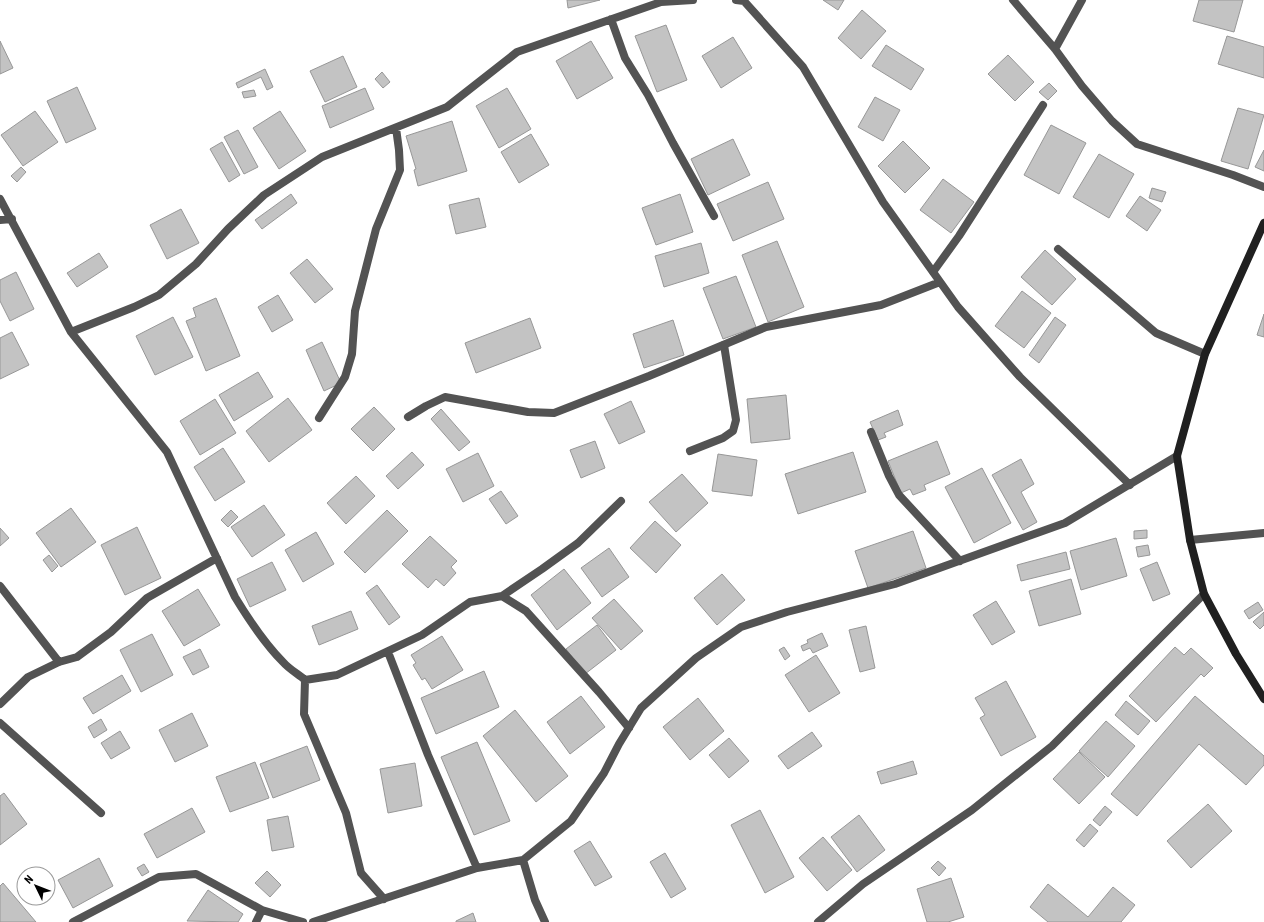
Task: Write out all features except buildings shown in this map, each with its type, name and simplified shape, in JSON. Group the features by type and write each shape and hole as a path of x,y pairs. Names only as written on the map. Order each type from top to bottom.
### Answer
{"street":[{"path":"71,332 134,307 159,295 196,264 228,228 264,195 322,157 447,107 517,52 661,2 693,0"},
{"path":"736,0 744,1 802,67 883,202 966,317 1020,377 1130,485"},
{"path":"1013,0 1055,49 1082,86 1112,121 1137,144 1233,175 1264,188"},
{"path":"1055,49 1082,0"},
{"path":"611,19 625,58 648,95 714,216"},
{"path":"933,272 959,236 1043,105"},
{"path":"319,418 345,377 352,354 355,310 376,229 400,170 396,128"},
{"path":"0,199 71,332 166,452 235,597 265,642 284,663 305,680 337,675 422,635 470,602 502,596 578,543 621,501"},
{"path":"0,220 12,219"},
{"path":"1264,223 1205,354 1177,456 1190,540 1204,594 1236,654 1264,699"},
{"path":"1058,249 1156,333 1205,354"},
{"path":"408,418 426,406 445,397 528,412 554,413 649,376 766,327 881,305 940,282"},
{"path":"690,451 723,438 733,431 735,425 736,420 724,345"},
{"path":"871,432 889,476 899,495 960,561"},
{"path":"313,922 477,868 523,860 571,821 604,773 641,708 696,658 741,626 787,612 895,584 1065,523 1177,456"},
{"path":"1190,540 1264,533"},
{"path":"0,704 28,678 59,662 77,657 111,632 147,598 217,558"},
{"path":"0,586 59,662"},
{"path":"818,922 863,884 972,810 1052,746 1204,594"},
{"path":"502,596 526,611 599,692 629,728"},
{"path":"388,652 428,755 477,868"},
{"path":"305,680 304,714 346,813 361,873 384,899"},
{"path":"0,723 101,813"},
{"path":"523,860 535,900 545,922"},
{"path":"73,922 159,877 196,874 262,910 303,922"},
{"path":"256,922 262,910"}]}
